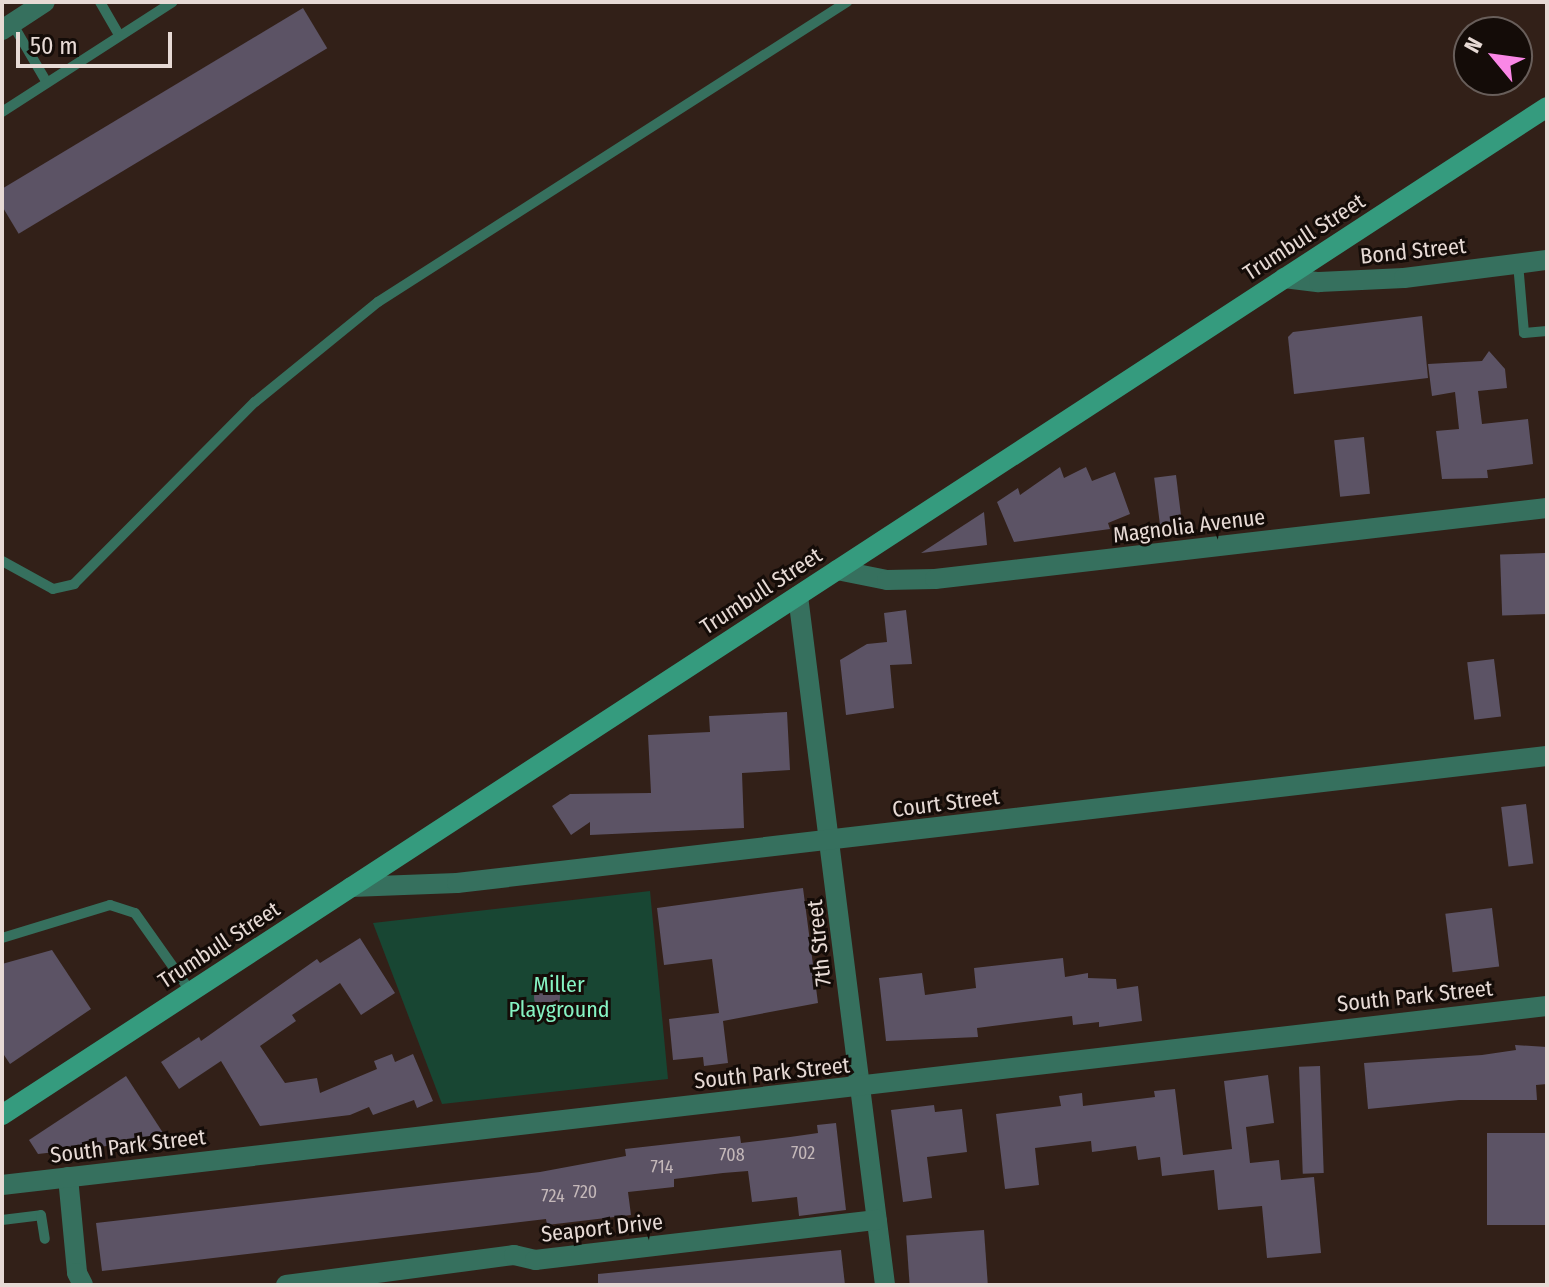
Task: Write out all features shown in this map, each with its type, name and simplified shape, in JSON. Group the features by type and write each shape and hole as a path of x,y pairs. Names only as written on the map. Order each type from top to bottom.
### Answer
{"street":[{"path":"7,27 45,2"},
{"name":"Trumbull Street","path":"2,1115 1547,107"},
{"name":"Bond Street","path":"1284,278 1319,282 1404,278 1547,260"},
{"name":"Magnolia Avenue","path":"837,570 887,580 935,579 1547,508"},
{"name":"7th Street","path":"798,596 832,840 859,1087 885,1285"},
{"name":"Court Street","path":"351,887 457,883 1547,756"},
{"name":"South Park Street","path":"2,1185 1547,1006"},
{"path":"68,1177 77,1273 83,1285"},
{"name":"Seaport Drive","path":"286,1285 514,1255 535,1260 877,1220"}],"lane":[{"path":"100,2 120,36"},
{"path":"2,112 173,2"},
{"path":"2,561 53,589 74,584 255,402 378,302 847,2"},
{"path":"7,27 47,83"},
{"path":"1518,263 1524,333 1547,331"},
{"path":"2,938 110,905 135,913 191,992"},
{"path":"2,1220 41,1215 45,1239"}],"green space":[{"name":"Miller Playground","path":"650,891 668,1079 442,1104 373,923"}],"building":[{"path":"303,8 327,48 19,234 2,206 2,189"},
{"path":"1422,316 1428,378 1294,394 1288,337 1293,332"},
{"path":"1489,351 1505,369 1507,388 1478,391 1482,424 1528,419 1533,464 1487,470 1488,478 1442,479 1436,431 1459,429 1455,392 1432,396 1428,364 1482,361"},
{"path":"1364,437 1370,494 1340,497 1334,440"},
{"path":"1060,467 1064,478 1086,467 1092,481 1115,472 1130,514 1108,523 1110,529 1014,542 997,502 1018,488 1020,495"},
{"path":"1176,475 1182,523 1160,525 1154,478"},
{"path":"984,512 987,545 921,553"},
{"path":"1545,553 1547,614 1502,616 1500,555"},
{"path":"906,610 912,664 890,665 894,708 846,715 840,660 867,644 887,642 884,613"},
{"path":"1494,659 1501,717 1474,720 1467,662"},
{"path":"787,712 790,770 742,773 744,828 590,835 590,822 571,835 552,806 570,794 651,793 648,735 710,732 709,716"},
{"path":"1526,804 1533,864 1508,867 1501,807"},
{"path":"803,888 818,1003 723,1021 728,1063 704,1066 703,1057 673,1060 669,1019 719,1013 712,959 664,965 657,908"},
{"path":"1492,908 1499,967 1453,972 1445,914"},
{"path":"360,938 395,993 361,1015 340,983 292,1015 296,1021 260,1046 285,1083 317,1078 320,1093 377,1069 374,1061 392,1054 395,1062 413,1054 433,1101 417,1108 414,1100 373,1115 369,1107 350,1115 260,1126 221,1061 179,1089 161,1062 199,1037 201,1041 317,959 320,963"},
{"path":"52,950 91,1009 10,1064 2,1052 2,964"},
{"path":"1063,958 1065,977 1088,973 1088,978 1116,979 1117,989 1138,986 1142,1021 1099,1027 1099,1022 1073,1025 1072,1016 977,1028 978,1037 886,1041 879,978 922,973 925,995 976,988 974,968"},
{"path":"547,984 556,988 560,997 556,1006 547,1010 538,1006 534,997 538,988"},
{"path":"1515,1045 1547,1047 1547,1084 1536,1085 1537,1100 1459,1100 1368,1109 1364,1063 1482,1055 1516,1050"},
{"path":"1320,1066 1324,1173 1303,1174 1299,1067"},
{"path":"1268,1075 1274,1123 1246,1127 1250,1163 1279,1160 1281,1180 1314,1177 1321,1253 1267,1258 1262,1206 1218,1210 1214,1170 1162,1176 1160,1157 1138,1160 1136,1146 1092,1152 1091,1141 1035,1148 1039,1185 1005,1189 996,1114 1061,1106 1059,1096 1082,1093 1083,1106 1155,1097 1154,1091 1175,1089 1183,1155 1232,1149 1224,1081"},
{"path":"126,1076 167,1139 38,1154 29,1140"},
{"path":"934,1105 935,1112 962,1109 967,1152 927,1157 932,1198 903,1202 891,1110"},
{"path":"836,1123 846,1210 799,1216 797,1197 752,1202 748,1171 723,1173 674,1179 674,1187 628,1192 631,1215 547,1225 546,1219 102,1271 96,1223 540,1172 626,1156 625,1149 740,1136 741,1143 790,1137 818,1133 817,1125"},
{"path":"1487,1133 1547,1133 1547,1225 1487,1225"},
{"path":"984,1230 988,1285 910,1285 906,1235"},
{"path":"841,1250 845,1285 598,1285 598,1274"}]}
